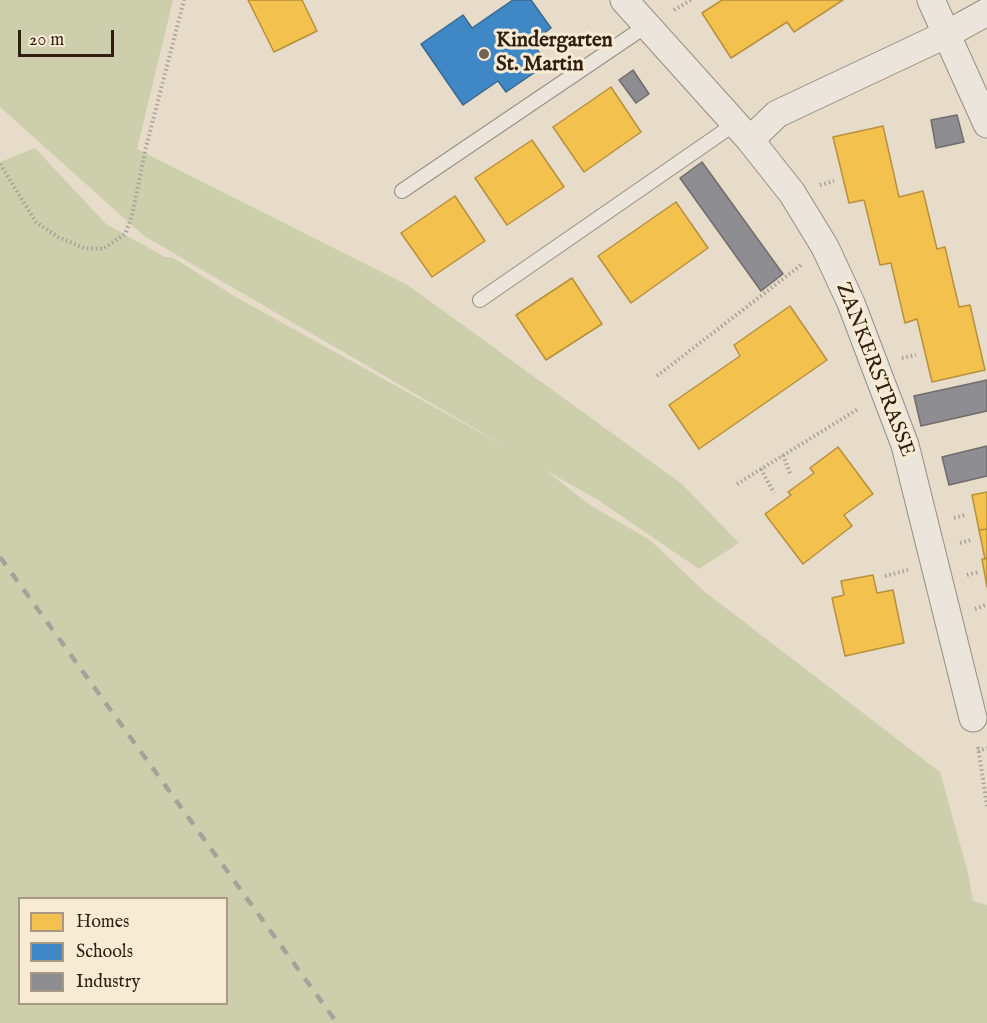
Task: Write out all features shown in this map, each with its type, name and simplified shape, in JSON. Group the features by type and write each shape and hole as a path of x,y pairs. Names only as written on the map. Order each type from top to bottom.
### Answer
{"street":[{"name":"ZANKERSTRASSE","path":"624,0 743,132 792,193 825,247 851,303 904,445 973,718"},
{"path":"931,0 987,124"},
{"path":"743,132 947,34 987,12"}],"lane":[{"path":"402,191 646,26"},
{"path":"480,300 743,132"}],"path":[{"path":"0,164 36,222 58,237 84,248 103,249 125,234 132,216 146,147 184,0"},
{"path":"657,376 825,247"},
{"path":"737,484 885,392"},
{"path":"783,455 791,476"},
{"path":"761,469 774,493"},
{"path":"973,718 987,806"},
{"path":"978,751 987,748"}],"green space":[{"path":"0,0 173,0 137,149 409,286 682,484 739,543 699,569 598,500 545,470 590,505 650,540 705,592 940,772 968,873 973,901 987,905 987,1023 0,1023 0,162 35,148 106,224 165,257 172,257 234,296 510,449 144,236 0,107"}],"building: Homes":[{"path":"248,0 302,0 317,31 274,52"},
{"path":"722,0 843,0 794,32 787,22 731,58 702,13"},
{"path":"611,87 641,132 584,172 553,127"},
{"path":"883,126 899,197 923,191 937,249 945,247 959,307 970,305 985,370 932,382 917,319 905,323 891,263 880,265 864,200 849,203 833,137"},
{"path":"532,140 564,187 507,225 475,178"},
{"path":"455,196 485,241 432,277 401,233"},
{"path":"676,202 708,248 631,303 598,256"},
{"path":"572,278 602,324 546,360 516,315"},
{"path":"790,306 827,360 699,449 669,405 740,356 734,345"},
{"path":"838,447 873,494 844,515 852,526 803,564 765,514 791,495 788,492 814,473 810,468"},
{"path":"987,492 987,529 979,530 972,495"},
{"path":"987,529 987,558 985,559 979,530"},
{"path":"987,558 987,587 982,559"},
{"path":"873,575 877,593 893,590 904,643 845,656 832,598 844,595 841,581"}],"building: Schools":[{"name":"Kindergarten St. Martin","path":"513,0 531,0 551,28 532,42 547,64 506,92 498,81 463,105 421,44 463,15 472,28"}],"building: Industry":[{"path":"633,70 649,94 636,103 619,80"},
{"path":"957,115 964,142 936,148 931,120"},
{"path":"702,162 783,274 761,291 680,178"},
{"path":"987,380 987,411 921,426 914,396"},
{"path":"987,446 987,476 949,485 942,457"}],"railway":[{"path":"0,557 337,1023"}],"place":[{"name":"Kindergarten St. Martin","path":"484,54"}]}
